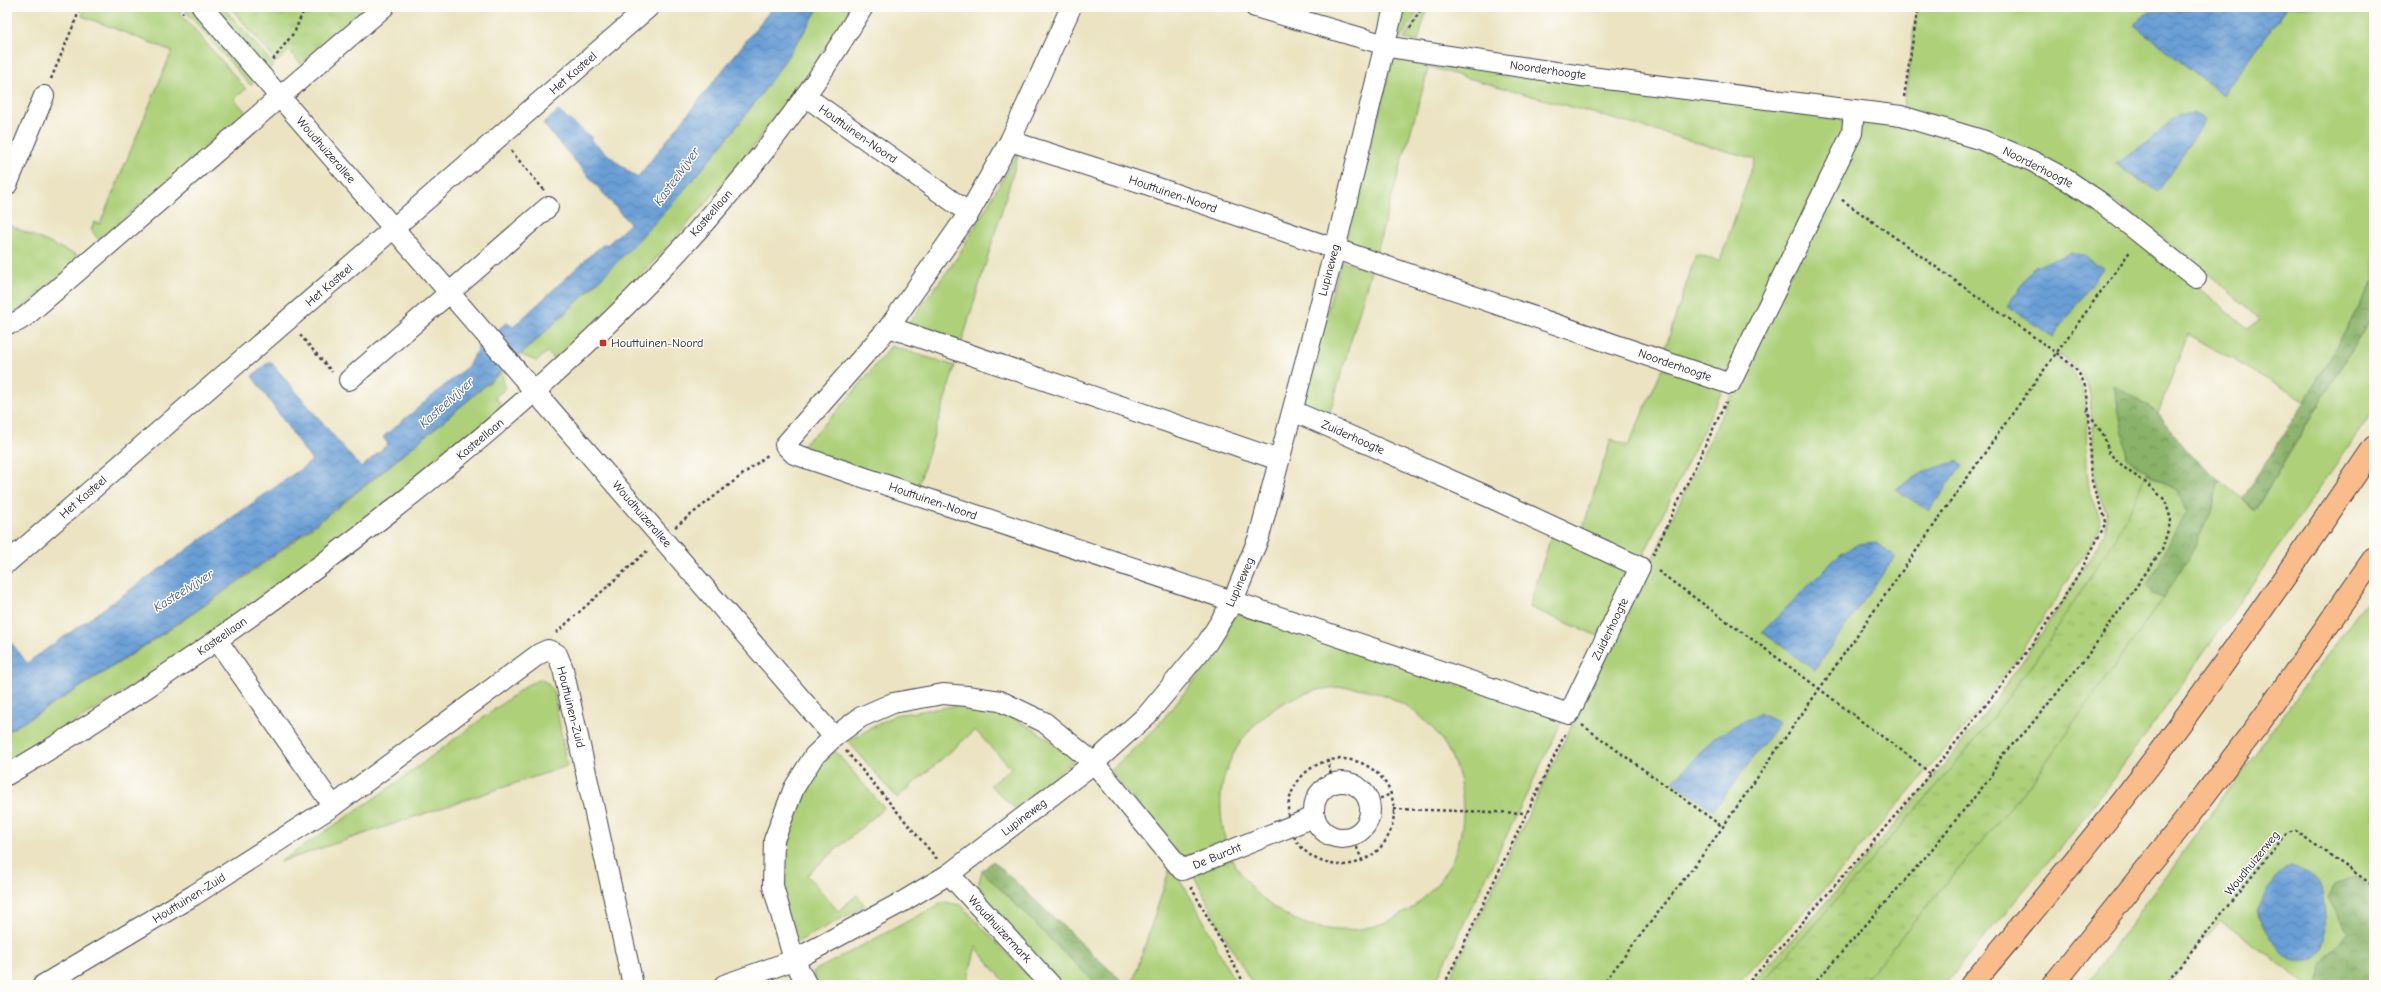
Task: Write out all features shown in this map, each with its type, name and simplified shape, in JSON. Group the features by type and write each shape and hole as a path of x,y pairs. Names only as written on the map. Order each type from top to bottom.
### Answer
{"highway":[{"path":"1971,985 2067,871 2151,763 2278,588 2374,447"},
{"path":"2053,985 2184,822 2263,718 2374,558"}],"street":[{"name":"Woudhuizerallee","path":"202,7 834,737"},
{"path":"7,322 11,323 19,321 26,316 384,7"},
{"name":"Het Kasteel","path":"7,563 649,7"},
{"name":"Kasteellaan","path":"7,776 96,721 217,640 359,536 470,448 536,392 600,333 680,248 742,176 805,96 863,7"},
{"path":"785,445 889,328 969,213 1010,141 1071,7"},
{"path":"1255,7 1384,46"},
{"name":"Lupineweg","path":"724,985 794,960 902,902 949,874 1094,763 1147,715 1206,643 1232,603 1259,536 1335,249 1394,7"},
{"name":"Noorderhoogte","path":"1384,46 1582,76 1901,116 1982,140 2032,161 2077,187 2142,234 2196,278"},
{"path":"7,184 44,96"},
{"name":"Houttuinen-Noord","path":"805,96 969,213"},
{"path":"1730,384 1852,134 1854,110"},
{"name":"Houttuinen-Noord","path":"1010,141 1149,185 1335,249"},
{"path":"349,380 548,207"},
{"name":"Noorderhoogte","path":"1335,249 1730,384"},
{"path":"889,328 1279,460"},
{"name":"Zuiderhoogte","path":"1293,411 1647,568 1574,719"},
{"name":"Houttuinen-Noord","path":"785,445 794,454 1232,603"},
{"path":"1232,603 1574,719"},
{"path":"217,640 332,806"},
{"name":"Houttuinen-Zuid","path":"43,985 194,896 332,806 538,654 548,650 557,654 563,668 633,985"},
{"path":"807,985 794,960 773,886 774,840 794,788 814,756 834,737 861,717 893,703 943,694 967,696 1000,701 1044,722 1094,763"},
{"name":"De Burcht","path":"1094,763 1182,870 1314,817"},
{"path":"1343,782 1354,784 1362,790 1369,803 1370,815 1367,825 1360,833 1346,839 1328,836 1320,830 1314,817 1313,807 1316,798 1322,790 1333,783 1343,782"},
{"name":"Woudhuizermark","path":"949,874 1051,985"}],"path":[{"path":"44,96 81,7"},
{"path":"273,60 295,31 305,7"},
{"path":"1901,116 1918,7"},
{"path":"499,138 554,201 548,207"},
{"path":"1746,985 1888,826 1996,693 2059,605 2095,544 2106,522 2094,491 2091,475 2087,409 2088,398 2082,378 2057,354 1834,194"},
{"path":"1602,985 1723,827 2142,234"},
{"path":"287,321 343,384 349,380"},
{"path":"1730,384 1731,392 1647,568 1820,689 1885,739 1921,764 1930,774"},
{"path":"1813,985 1928,854 1990,778 2002,755 2025,732 2085,659 2162,550 2171,520 2165,500 2149,485 2127,470 2109,454 2104,436 2087,409"},
{"path":"538,654 544,644 662,537 760,459 785,445"},
{"path":"1444,985 1574,719 1723,827"},
{"path":"834,737 949,874"},
{"path":"1345,758 1368,765 1384,778 1391,794 1394,809 1395,820 1387,840 1370,857 1348,865 1329,864 1309,855 1297,842 1290,827 1288,807 1291,793 1304,773 1327,759 1345,758"},
{"path":"1327,759 1333,783"},
{"path":"1369,803 1391,794"},
{"path":"1394,809 1527,813"},
{"name":"Woudhuizerweg","path":"2164,985 2287,833 2296,831 2374,886"},
{"path":"1352,836 1362,860"},
{"path":"1182,870 1245,985"}],"green space":[{"path":"85,7 175,7 246,89 234,99 246,112 99,240 91,230 94,222 100,224 172,51 82,16"},
{"path":"182,7 194,7 258,78 250,85"},
{"path":"211,7 223,7 274,65 265,72"},
{"path":"230,7 356,7 361,13 301,64 289,51 277,62"},
{"path":"819,7 852,7 788,102 718,190 642,274 562,356 560,354 554,359 547,352 537,361 521,355 594,286 694,178 747,112 802,36"},
{"path":"1401,7 1421,7 1400,39 1397,37"},
{"path":"1424,7 1427,7 1418,42 1404,39"},
{"path":"1917,7 2196,7 2173,12 2149,11 2223,95 2287,7 2374,7 2374,280 2305,401 2188,334 2158,413 2114,386 2175,490 2165,552 2147,585 2212,510 2219,480 2255,510 2374,313 2374,408 2159,717 2075,830 1944,985 1750,985 1817,913 1882,839 1976,725 2031,649 2104,535 2107,523 2106,511 2096,487 2090,395 2083,377 2077,368 2061,355 2057,358 2074,372 2086,398 2087,471 2089,488 2101,522 2098,532 2025,647 1974,716 1825,889 1737,985 1446,985 1865,119 1931,129 1983,149 2024,168 2064,190 2140,241 2177,269 2247,329 2260,319 2212,277 2124,208 1982,130 1943,117 1903,109","holes":["2145,144 2158,191 2115,164"]},
{"path":"1393,57 1428,67 1449,60 1841,118 1845,126 1725,374 1663,355 1696,254 1720,261 1755,159 1429,67 1376,253 1345,243"},
{"path":"1021,147 961,345 906,327 957,258"},
{"path":"7,224 81,257 10,319 7,315"},
{"path":"1341,261 1371,271 1328,419 1302,402"},
{"path":"2374,280 2374,313 2255,510 2243,499 2305,401"},
{"path":"891,346 955,366 918,487 800,447 836,412"},
{"path":"1662,369 1724,387 1641,560 1582,531 1611,439 1628,446"},
{"path":"502,372 505,389 495,397 503,407 379,509 294,574 207,636 163,666 7,765 7,732 154,640 202,608 296,540 401,457"},
{"path":"2114,385 2158,413 2191,456 2219,480 2212,510 2188,560 2164,597 2152,594 2147,585 2186,510 2175,490 2137,466 2127,457"},
{"path":"2147,473 2175,490 2186,510 2147,585 2152,594 2164,597 2033,780 1861,985 1761,985 1928,796 1987,725 2039,655 2094,571 2124,523"},
{"path":"1552,533 1632,571 1598,636 1529,607"},
{"path":"2374,591 2374,891 2355,877 2328,898 2348,931 2321,965 2317,985 2308,985 2221,920 2166,985 2086,985","holes":["2285,869 2299,871 2309,875 2317,883 2323,896 2267,931 2256,911"]},
{"path":"1236,613 1563,719 1434,985 1253,985 1219,926 1192,872 1232,859 1250,886 1273,907 1299,921 1327,929 1356,930 1385,923 1412,908 1436,885 1452,860 1459,841 1463,822 1463,812 1459,779 1447,748 1432,727 1403,704 1392,698 1368,690 1342,687 1317,690 1293,698 1272,710 1253,727 1238,747 1227,769 1221,794 1223,831 1226,843 1182,858 1110,771 1155,729 1197,677"},
{"path":"541,679 548,684 554,693 567,766 280,862 388,789 527,685"},
{"path":"979,705 1007,715 1030,727 1075,759 1014,808 990,785 1011,768 975,730 897,798 848,741 895,715 954,706"},
{"path":"834,750 884,808 807,875 838,911 857,895 865,906 792,945 778,861 789,820 805,788 821,765"},
{"path":"993,861 1126,985 1097,985 982,871"},
{"path":"1170,868 1198,910 1237,985 1132,985"},
{"path":"982,871 1097,985 1056,985 980,899 978,885"},
{"path":"2355,877 2374,891 2374,974 2368,985 2317,985 2321,965 2348,931 2328,898 2335,886"},
{"path":"944,902 961,905 1037,985 1007,985 976,947 966,985 813,985 814,971"}],"water":[{"name":"Kasteelvijver","path":"773,7 819,7 782,65 741,122 697,176 602,278 500,373 395,461 342,503 288,544 178,623 65,697 7,732 7,637 27,663 312,461 252,376 270,361 361,468 388,444 383,437 468,366 479,346 507,322 513,327 593,253 605,243 607,245 630,224 543,124 558,111 592,138 590,140 637,178"},
{"path":"2196,7 2287,7 2223,95 2134,25 2149,11 2173,12"},
{"path":"2192,113 2206,119 2158,192 2115,164 2145,144 2177,115"},
{"path":"2071,252 2084,256 2103,268 2053,337 2007,306 2035,267"},
{"path":"1957,461 1962,465 1929,511 1895,489 1926,471"},
{"path":"1875,542 1895,557 1814,670 1762,632 1841,553 1859,544"},
{"path":"1759,713 1779,723 1714,810 1673,782 1713,738"},
{"path":"2291,867 2310,875 2319,884 2324,907 2326,928 2325,945 2323,950 2314,958 2300,961 2289,958 2280,950 2256,911 2275,879"}],"place":[{"name":"Houttuinen-Noord","path":"603,343"}]}
